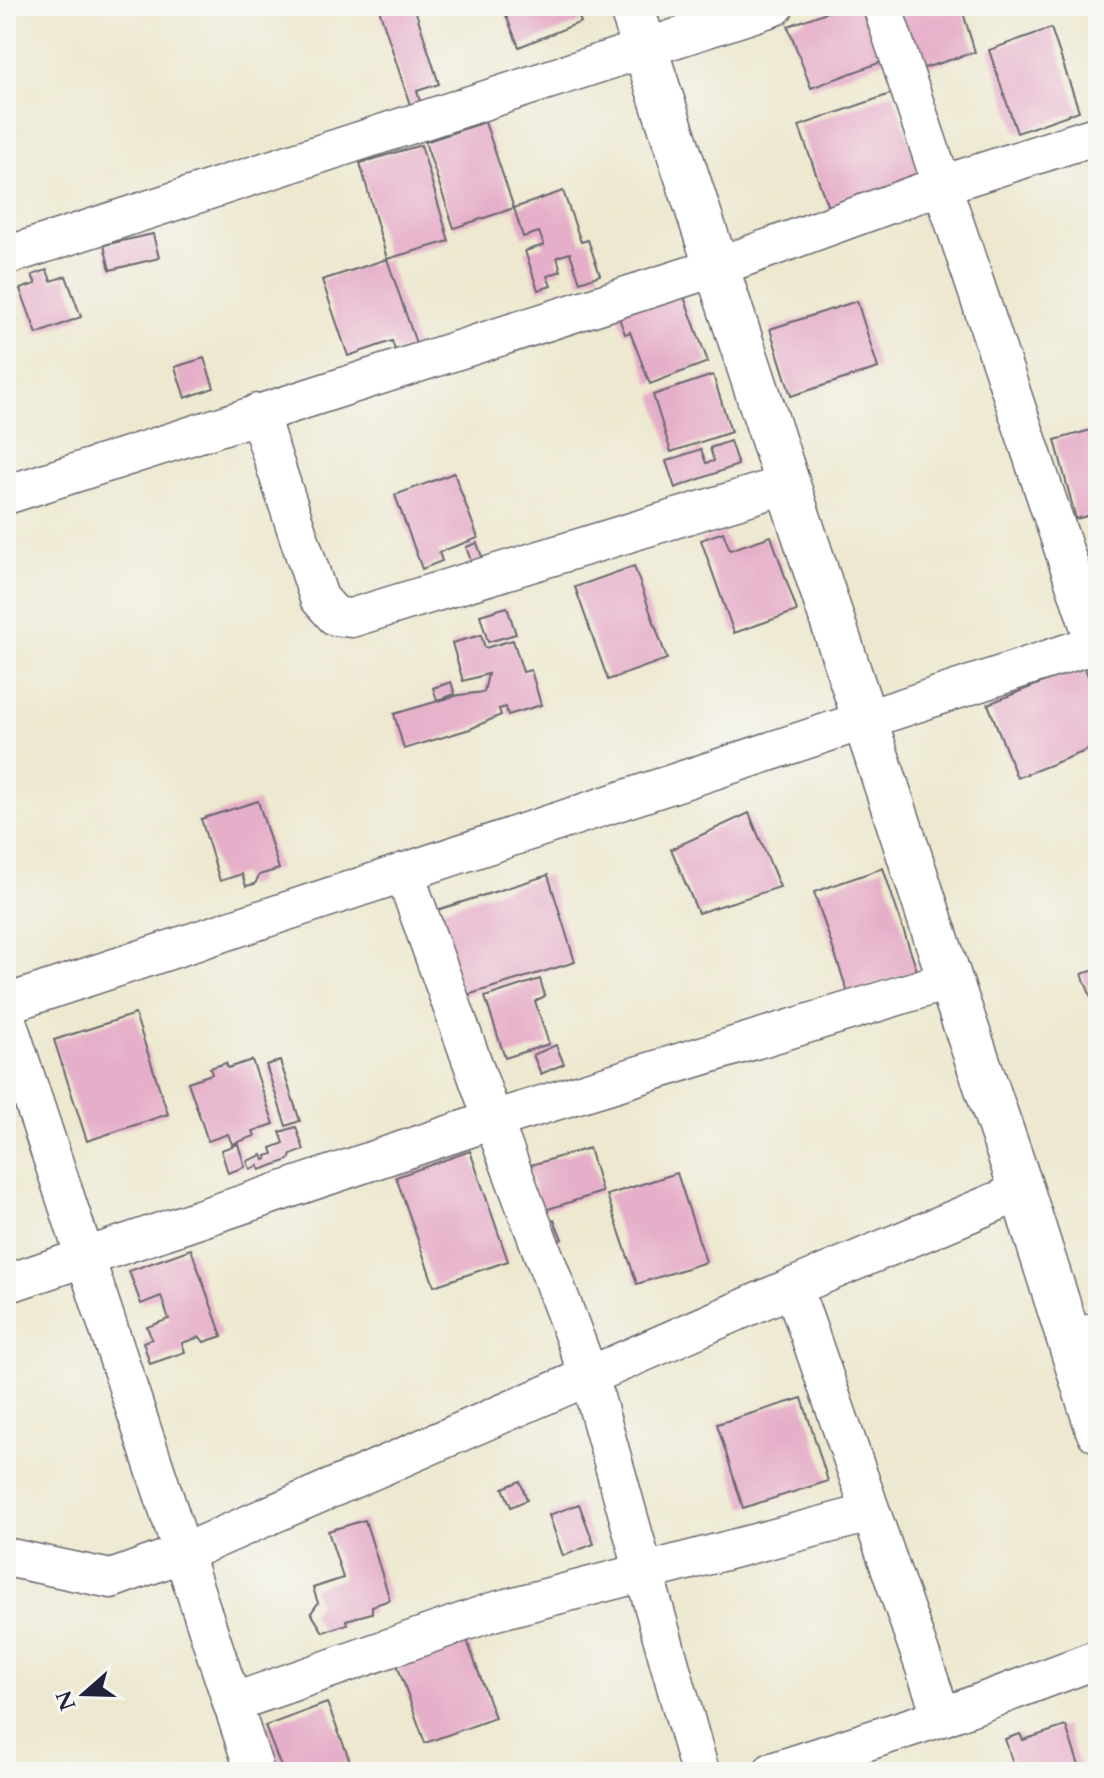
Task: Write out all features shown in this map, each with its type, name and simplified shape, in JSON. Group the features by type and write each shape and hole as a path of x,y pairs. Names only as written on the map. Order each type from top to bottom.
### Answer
{"street":[{"path":"631,6 950,980 1022,1191 1084,1337 1098,1430"},
{"path":"6,256 775,6"},
{"path":"6,1004 1097,646 882,6"},
{"path":"6,495 717,267 942,185 1098,135"},
{"path":"258,413 319,598 335,616 351,618 788,484"},
{"path":"404,872 589,1376 700,1772"},
{"path":"6,1284 493,1120 950,980"},
{"path":"6,1018 255,1772"},
{"path":"6,1557 111,1579 183,1553 793,1287 1022,1191"},
{"path":"793,1287 942,1717"},
{"path":"232,1703 492,1612 870,1513"},
{"path":"772,1772 942,1717 1098,1659"}],"building":[{"path":"414,6 439,84 417,91 421,105 411,108 379,9"},
{"path":"502,6 574,6 581,22 519,47"},
{"path":"843,6 867,6 887,60 811,88 788,26"},
{"path":"898,6 961,6 975,52 918,70"},
{"path":"1051,28 1079,111 1017,133 989,50"},
{"path":"893,93 922,178 829,210 799,126"},
{"path":"485,122 514,208 454,228 425,142"},
{"path":"421,145 449,241 387,259 360,163"},
{"path":"563,191 581,242 588,240 600,275 580,282 570,253 557,257 561,271 547,276 551,286 538,290 525,251 544,245 539,232 523,237 514,208"},
{"path":"153,234 159,258 110,270 104,245"},
{"path":"387,259 418,349 397,356 392,341 348,356 322,280"},
{"path":"47,270 51,281 66,276 81,317 37,334 20,289 36,284 32,275"},
{"path":"680,286 708,362 650,384 630,332 625,334 616,310"},
{"path":"857,301 878,368 791,396 770,329"},
{"path":"204,358 214,388 185,398 175,367"},
{"path":"713,375 731,432 671,452 653,395"},
{"path":"1098,428 1098,513 1076,519 1055,440"},
{"path":"730,441 738,465 675,488 666,461 701,449 706,463 714,461 710,448"},
{"path":"454,473 478,538 439,552 442,561 422,569 395,495"},
{"path":"723,532 730,550 771,536 797,611 734,633 701,540"},
{"path":"477,543 485,565 474,569 466,547"},
{"path":"634,566 667,659 608,680 575,587"},
{"path":"507,607 516,634 488,642 480,615"},
{"path":"481,635 485,648 513,640 523,672 531,670 541,705 508,715 506,707 499,709 501,715 470,729 404,749 394,714 459,695 484,692 488,674 463,681 452,643"},
{"path":"1084,666 1098,701 1098,746 1017,778 988,704"},
{"path":"451,682 455,694 437,700 433,688"},
{"path":"258,801 279,869 259,875 255,884 246,886 242,874 220,881 201,819"},
{"path":"749,813 780,887 698,913 671,849"},
{"path":"883,868 917,971 848,993 814,892"},
{"path":"548,875 575,962 464,996 437,910"},
{"path":"1098,968 1098,1015 1082,974"},
{"path":"540,979 545,996 535,1001 549,1044 505,1058 485,997"},
{"path":"135,1014 168,1114 87,1141 54,1040"},
{"path":"556,1045 564,1064 541,1074 533,1055"},
{"path":"252,1060 274,1124 253,1131 255,1136 232,1144 228,1134 208,1141 188,1082 212,1074 210,1068 226,1063 228,1068"},
{"path":"280,1061 300,1121 286,1126 266,1065"},
{"path":"296,1127 304,1150 291,1155 289,1160 260,1170 258,1166 250,1169 247,1161 262,1155 264,1160 267,1159 266,1156 273,1154 271,1148 284,1143 280,1132"},
{"path":"238,1144 245,1167 228,1173 221,1150"},
{"path":"589,1148 602,1192 542,1211 528,1166"},
{"path":"470,1151 508,1261 434,1286 396,1177"},
{"path":"677,1173 706,1262 637,1284 607,1195"},
{"path":"554,1220 562,1239 552,1244 543,1225"},
{"path":"191,1249 222,1336 204,1342 200,1337 182,1343 185,1352 150,1364 143,1342 152,1339 147,1327 169,1319 161,1296 141,1304 129,1271"},
{"path":"802,1398 828,1481 743,1508 717,1424"},
{"path":"520,1481 527,1500 511,1507 503,1488"},
{"path":"579,1504 594,1544 563,1556 549,1515"},
{"path":"365,1520 390,1600 372,1606 372,1613 346,1620 347,1624 323,1632 311,1613 318,1603 313,1588 343,1578 328,1531"},
{"path":"463,1629 495,1718 425,1743 393,1653"},
{"path":"327,1703 350,1761 321,1772 283,1772 265,1726"},
{"path":"1066,1726 1081,1772 1016,1772 1005,1739 1020,1734 1023,1740"}]}
